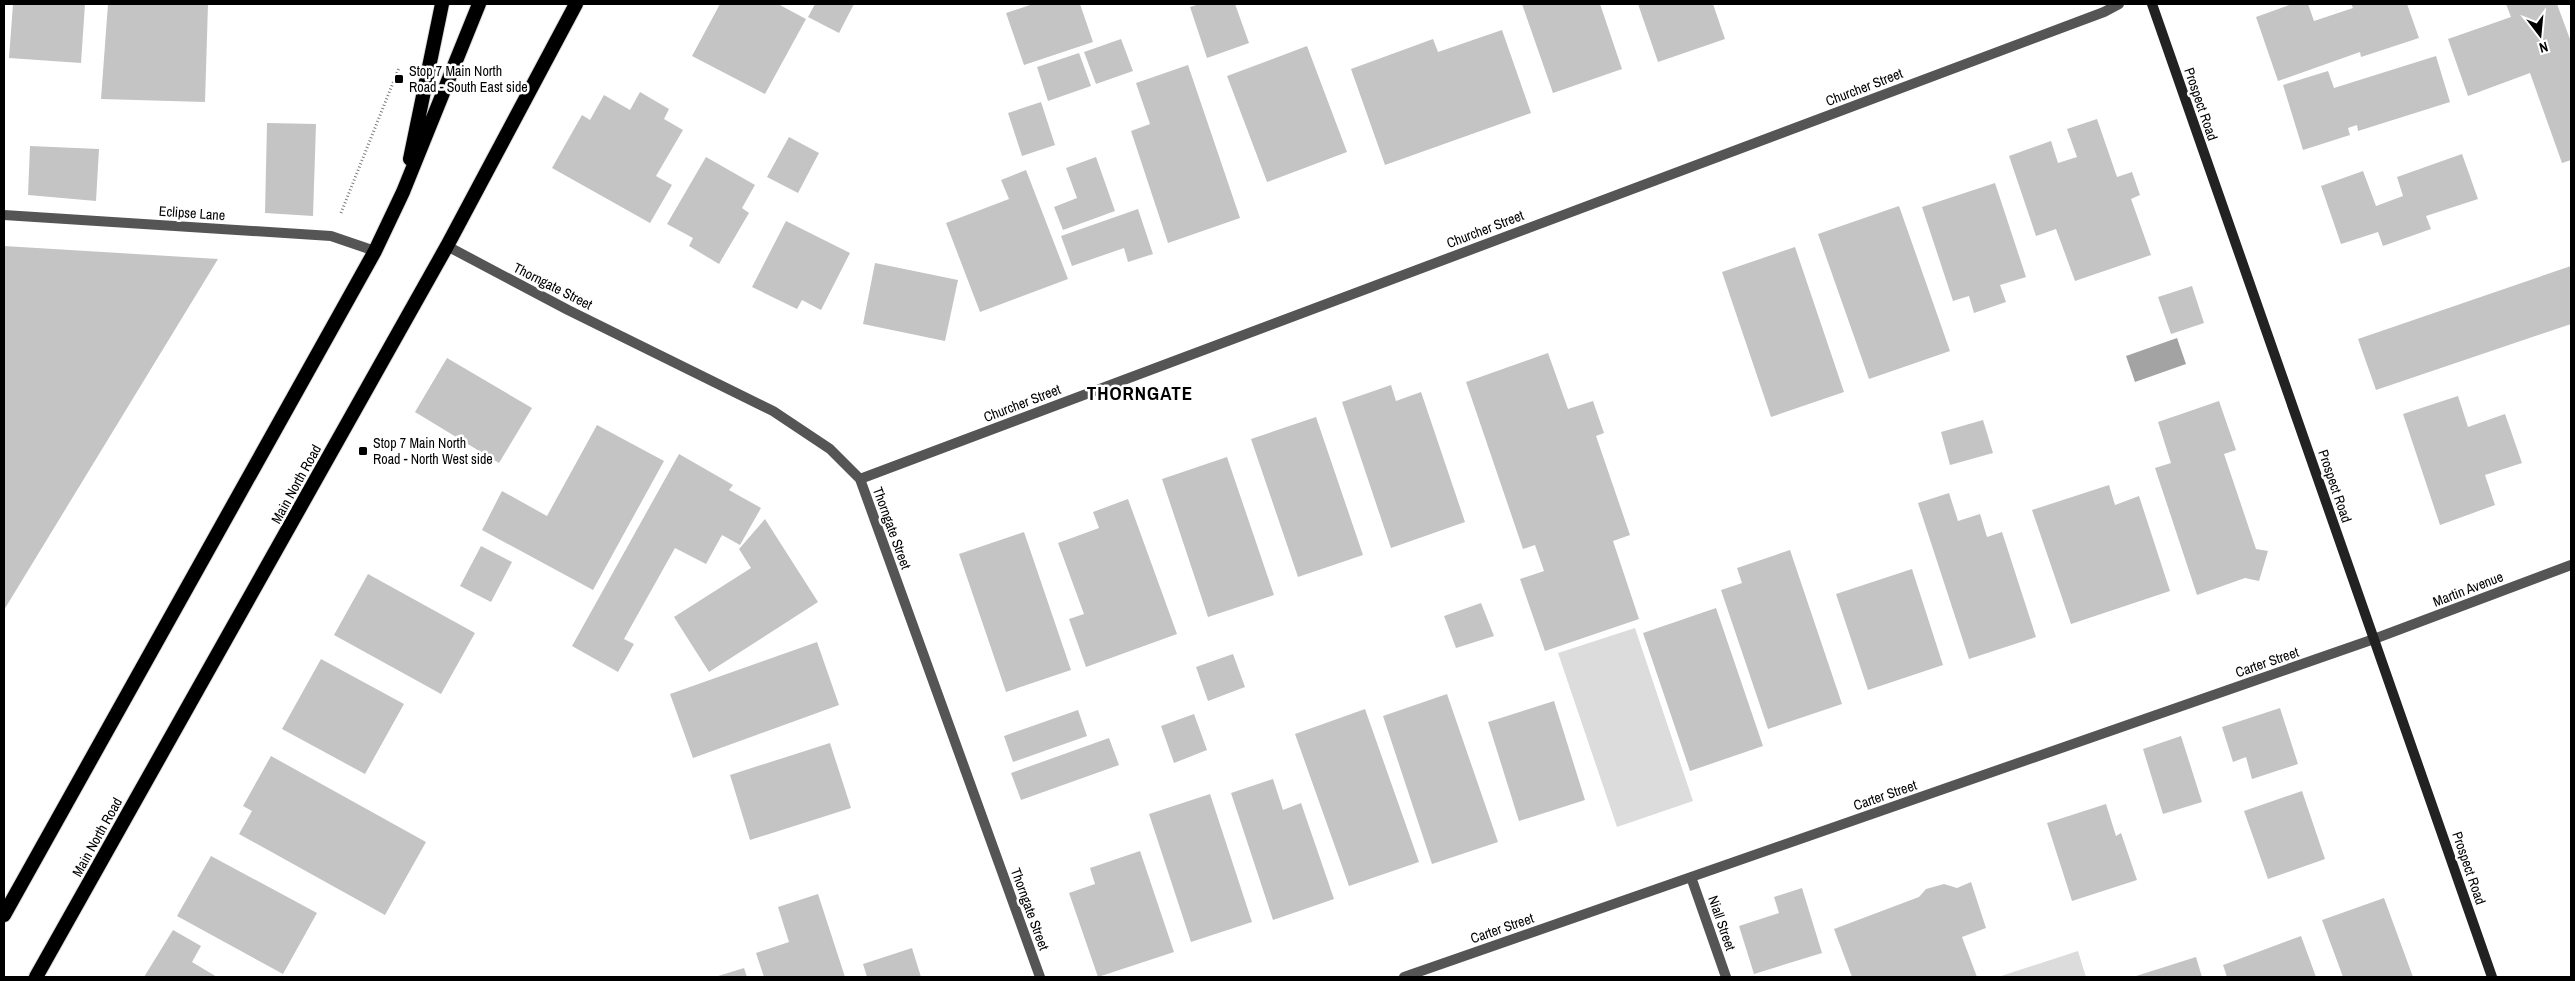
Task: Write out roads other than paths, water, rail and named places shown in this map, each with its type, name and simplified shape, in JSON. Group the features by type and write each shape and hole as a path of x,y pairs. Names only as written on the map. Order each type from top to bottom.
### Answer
{"highway":[{"path":"403,192 442,4"},
{"path":"4,915 375,251 403,192 479,4"},
{"name":"Main North Road","path":"36,977 447,246 576,4"}],"main road":[{"name":"Prospect Road","path":"2152,4 2492,977"}],"street":[{"name":"Churcher Street","path":"860,479 2095,15 2119,4"},
{"name":"Eclipse Lane","path":"4,214 331,236 375,251"},
{"name":"Thorngate Street","path":"447,246 568,310 773,411 830,449 860,479 1040,977"},
{"name":"Martin Avenue","path":"2374,639 2571,565"},
{"name":"Carter Street","path":"1404,977 2374,639"},
{"name":"Niall Street","path":"1691,877 1726,977"}],"place":[{"name":"Stop 7 Main North Road - South East side","path":"399,79"},
{"name":"Stop 7 Main North Road - North West side","path":"363,451"}],"district":[{"name":"THORNGATE","path":"1140,393"}]}
